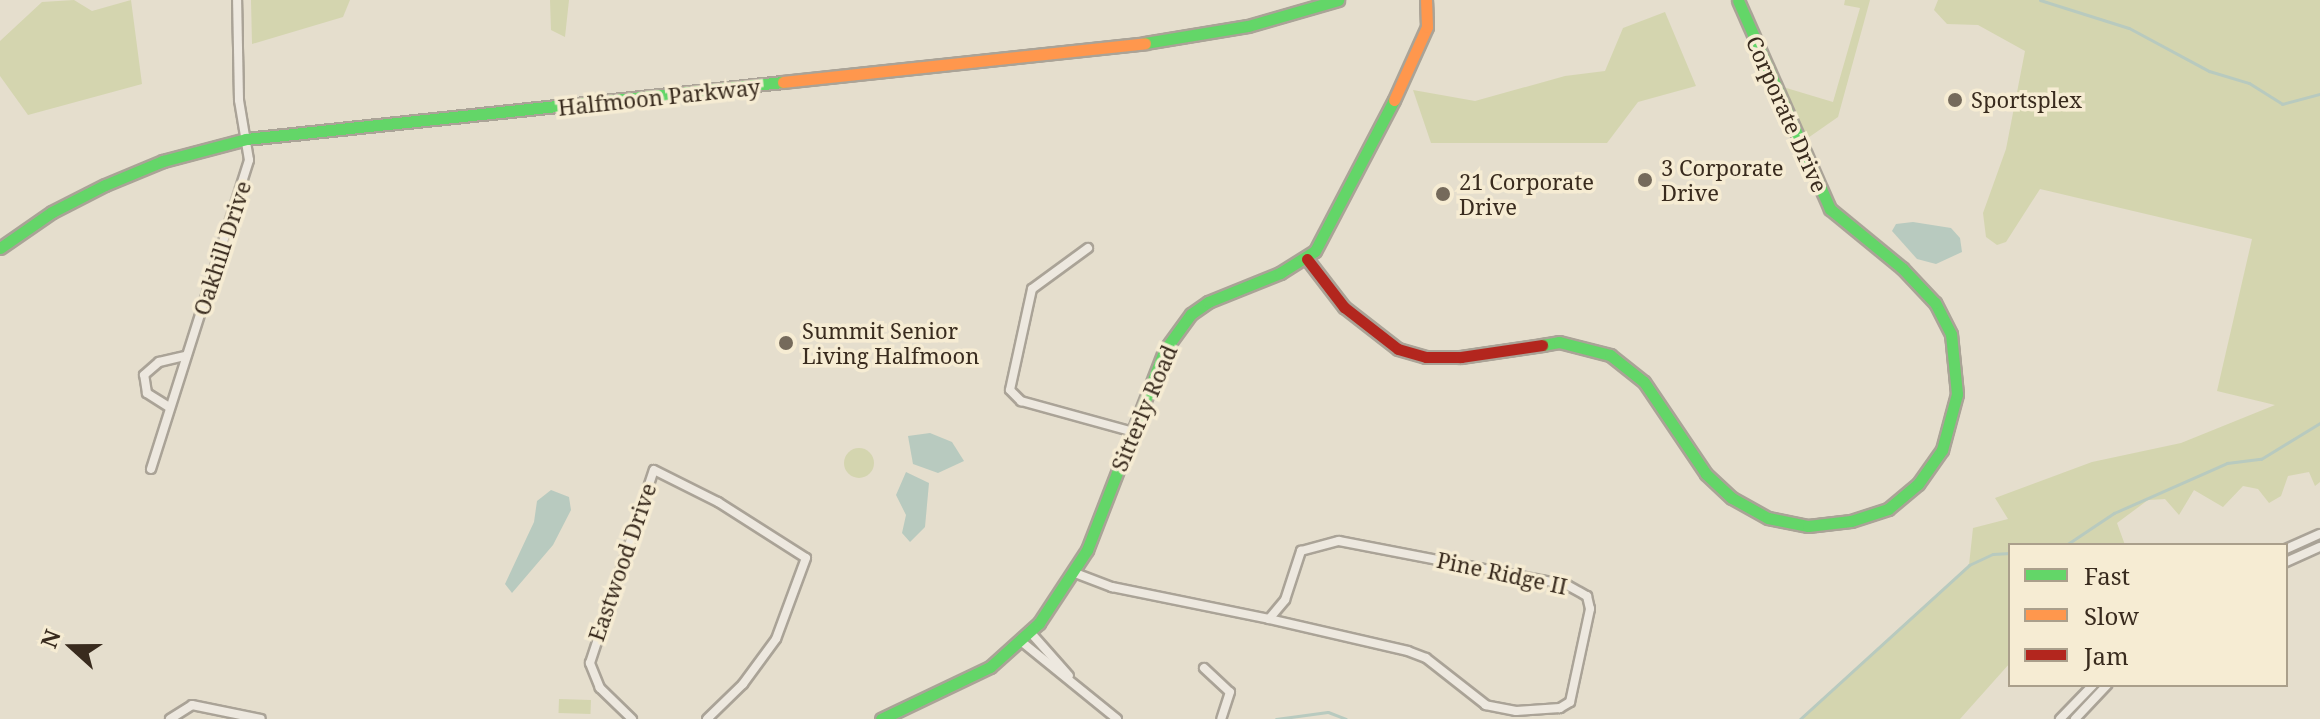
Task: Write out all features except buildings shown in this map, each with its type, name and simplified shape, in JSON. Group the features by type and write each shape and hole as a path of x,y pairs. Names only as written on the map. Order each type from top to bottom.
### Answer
{"street":[{"name":"Oakhill Drive","path":"151,469 245,182 246,139 239,100 237,0"},
{"name":"Halfmoon Parkway","path":"0,248 52,212 105,185 163,161 246,139 1125,46 1248,26 1338,0"},
{"path":"1307,259 1356,181 1412,66 1427,27 1426,0"},
{"name":"Corporate Drive","path":"1307,259 1344,307 1398,349 1426,357 1461,357 1559,342 1610,355 1644,382 1706,474 1732,498 1768,518 1808,526 1851,521 1888,509 1918,484 1942,450 1957,394 1951,334 1935,303 1902,268 1830,209 1738,0"},
{"path":"1088,248 1032,289 1010,390 1021,401 1130,431"},
{"name":"Sitterly Road","path":"881,719 957,686 1031,633 1075,573 1164,351 1191,314 1234,288 1307,259"},
{"path":"169,407 147,393 144,375 159,362 186,356"},
{"name":"Eastwood Drive","path":"632,719 600,688 590,663 654,470 718,502 806,558 776,639 743,684 707,719"},
{"path":"2288,561 2320,534"},
{"name":"Pine Ridge II","path":"1075,573 1112,587 1269,619 1320,627 1426,658 1501,715 1560,708 1570,702 1590,609 1581,590 1364,544 1327,542 1301,551 1285,600 1269,619"},
{"path":"2288,549 2320,547"},
{"path":"1031,633 1069,676"},
{"path":"1022,642 1069,676 1117,719"},
{"path":"1204,668 1230,692 1221,719"},
{"path":"2060,719 2091,687"},
{"path":"2075,719 2105,687"},
{"path":"170,719 192,705 261,719"}],"green space":[{"path":"74,0 92,11 131,0 142,84 28,115 0,76 0,41 42,2"},
{"path":"251,0 350,0 343,17 252,44"},
{"path":"550,0 569,0 565,37 551,30"},
{"path":"1845,0 1870,0 1838,117 1805,140 1783,87 1833,102 1860,8 1844,5"},
{"path":"1938,0 2320,0 2320,482 2315,486 2309,472 2288,476 2281,496 2269,503 2258,489 2243,486 2223,507 2194,490 2179,515 2165,499 2148,500 2117,523 2124,543 2008,543 2008,665 1960,719 1800,719 1969,565 1973,528 2008,519 1995,498 2092,462 2181,443 2275,405 2217,391 2252,239 2040,189 2006,242 1997,245 1986,237 1983,213 2006,149 2025,51 1978,25 1947,24 1934,10"},
{"path":"1665,12 1696,86 1638,102 1607,143 1431,143 1413,90 1475,101 1565,76 1605,71 1623,28"},
{"path":"859,448 869,453 874,463 869,473 859,478 849,473 844,463 849,453"},
{"path":"559,699 591,700 590,714 559,713"}],"shaded area":[{"path":"1913,222 1951,228 1960,238 1962,252 1936,264 1917,259 1892,231 1896,224"},
{"path":"930,433 952,442 964,461 938,473 913,464 908,436"},
{"path":"906,472 929,483 925,527 910,542 902,533 906,515 896,495"},
{"path":"551,490 569,497 571,510 553,545 512,593 505,584 534,522 537,501"}],"waterway":[{"path":"2040,0 2129,28 2209,71 2249,83 2282,104 2320,94"},
{"path":"2069,543 2114,513 2227,463 2261,459 2320,423"},
{"path":"1800,719 1969,565 1993,554 2008,553"},
{"path":"1276,719 1328,712 1346,719"}],"traffic: fast":[{"path":"1145,43 1248,26 1338,0"},
{"path":"1542,345 1559,342 1610,355 1644,382 1706,474 1732,498 1768,518 1808,526 1851,521 1888,509 1918,484 1942,450 1957,394 1951,334 1935,303 1902,268 1830,209 1738,0"},
{"path":"0,248 52,212 105,185 163,161 246,139 783,82"},
{"path":"881,719 990,667 1039,623 1087,550 1164,351 1191,314 1208,302 1280,273 1315,251 1394,100"}],"traffic: slow":[{"path":"1394,100 1427,27 1426,0"},
{"path":"783,82 1145,43"}],"traffic: jam":[{"path":"1307,259 1344,307 1398,349 1426,357 1461,357 1542,345"}],"place":[{"name":"Sportsplex","path":"1955,100"},
{"name":"3 Corporate Drive","path":"1645,180"},
{"name":"21 Corporate Drive","path":"1443,194"},
{"name":"Summit Senior Living Halfmoon","path":"786,343"}]}
